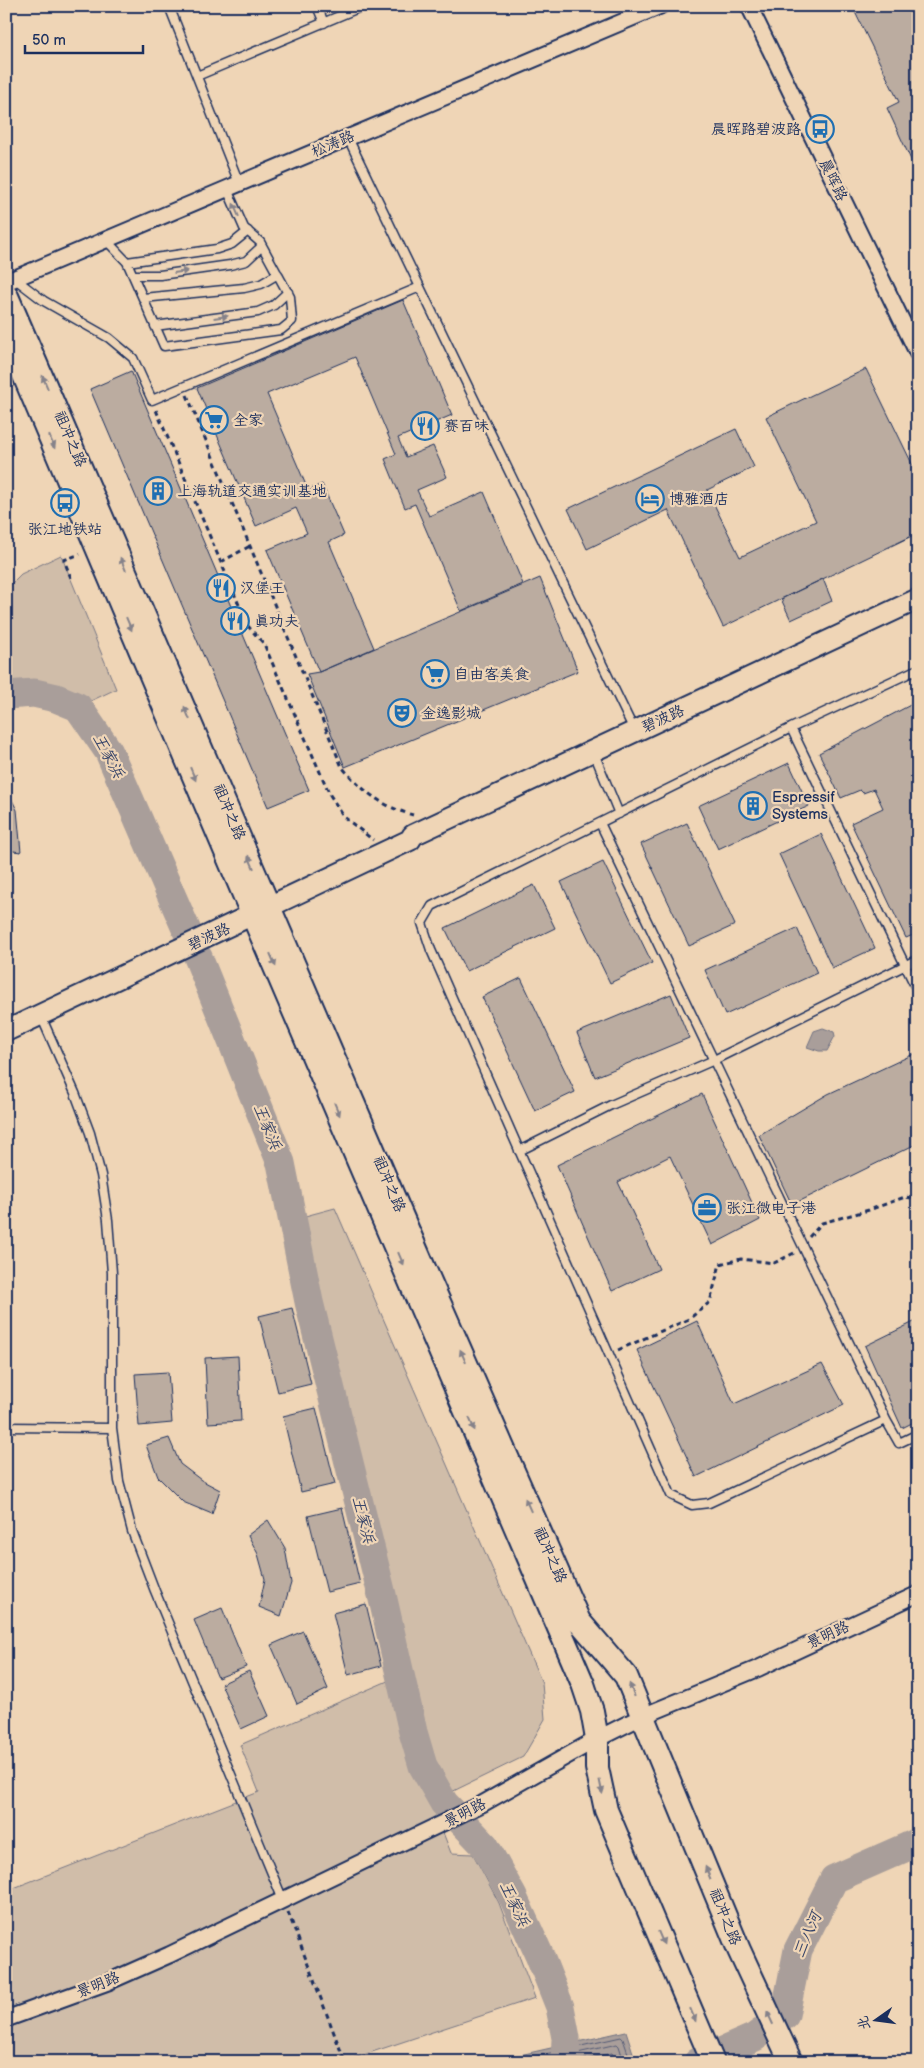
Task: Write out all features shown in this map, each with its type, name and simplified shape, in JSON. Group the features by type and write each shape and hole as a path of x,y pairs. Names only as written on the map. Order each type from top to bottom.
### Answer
{"main road":[{"name":"祖冲之路","path":"9,285 262,911 583,1684 592,1711 597,1739 597,1768 606,1810 713,2062"},
{"name":"祖冲之路","path":"6,333 96,547 421,1260 579,1621 626,1676 739,1950 791,2062"}],"street":[{"name":"松涛路","path":"9,285 106,240 660,6"},
{"name":"晨晖路","path":"749,6 918,354"},
{"name":"碧波路","path":"410,840 416,842 596,758 637,736 918,599"},
{"name":"碧波路","path":"6,1031 388,851 410,840 413,834 637,736 918,607"},
{"name":"景明路","path":"6,2020 108,1982 168,1956 425,1833 643,1716 758,1668 918,1594"}],"lane":[{"path":"106,240 128,262 164,346 281,330 292,320 288,292 262,246 244,228 233,186 197,76 169,6"},
{"path":"317,6 324,23"},
{"path":"197,76 363,6"},
{"path":"348,138 637,736"},
{"path":"128,262 217,249 232,244 248,231"},
{"path":"132,275 160,275 230,265 246,261 262,246"},
{"path":"143,298 244,288 261,284 278,274"},
{"path":"9,285 44,301 109,338 134,358 152,400 420,287"},
{"path":"155,326 258,312 274,305 288,292"},
{"path":"886,1420 709,1503 692,1505 671,1495 431,950 422,923 432,906 791,728 918,669"},
{"path":"791,728 918,992"},
{"path":"596,758 619,814"},
{"path":"600,823 886,1420 899,1443 918,1434"},
{"path":"519,1150 714,1060 918,959"},
{"path":"41,1014 90,1133 101,1175 108,1220 112,1273 112,1428 119,1481 132,1531 154,1591 283,1900"},
{"path":"6,1427 112,1428"}],"path":[{"path":"183,386 342,768 370,796 392,808 422,816"},
{"path":"152,400 248,626 264,644 330,795 344,817 388,851"},
{"path":"221,562 250,546"},
{"path":"71,578 64,560 96,547"},
{"path":"609,1354 689,1319 710,1302 720,1264 741,1259 774,1263 792,1255 822,1223 869,1210 905,1197 918,1199"},
{"path":"283,1900 345,2062"}],"shaded area":[{"path":"61,555 116,689 78,707 43,695 6,695 6,589 21,574"},
{"path":"335,1208 542,1683 545,1719 523,1757 431,1802 451,1853 473,1854 499,1903 535,1998 342,2062 6,2062 6,1891 259,1792 240,1745 390,1680 283,1222"}],"water":[{"path":"823,1028 834,1032 835,1036 827,1051 819,1051 807,1047 814,1031"},
{"path":"626,2031 636,2062 489,2062"}],"building":[{"path":"852,6 918,6 918,175 887,108 899,102"},
{"path":"403,300 452,415 398,438 406,457 433,446 447,477 417,490 429,516 484,492 523,584 461,611 415,504 405,508 385,459 396,454 355,357 267,394 308,490 322,484 344,535 329,542 374,648 319,672 267,550 307,533 296,508 256,526 197,388"},
{"name":"博雅酒店","path":"866,369 918,476 918,533 723,627 668,510 587,549 568,509 736,429 754,467 707,490 740,557 816,521 766,417"},
{"name":"上海轨道交通实训基地","path":"131,371 309,790 268,807 90,389"},
{"path":"540,578 578,671 345,767 307,674 319,672"},
{"path":"823,579 832,601 791,620 781,599"},
{"path":"918,701 918,933 906,938 851,823 883,808 874,789 863,793 860,790 841,798 819,753"},
{"name":"Espressif Systems","path":"789,763 809,806 718,849 698,806"},
{"path":"6,788 17,810 21,852 6,850"},
{"path":"687,823 735,925 689,946 641,844"},
{"path":"821,834 875,948 832,968 779,854"},
{"path":"603,862 652,963 610,983 561,882"},
{"path":"534,885 555,928 466,971 445,928"},
{"path":"797,928 817,973 725,1015 705,970"},
{"path":"521,978 575,1092 535,1111 482,997"},
{"path":"671,994 689,1038 595,1077 577,1033"},
{"path":"916,1053 918,1058 918,1143 792,1205 759,1135 828,1094"},
{"path":"702,1094 760,1220 712,1245 670,1156 618,1182 659,1269 612,1291 557,1165"},
{"path":"292,1308 311,1384 278,1392 259,1316"},
{"path":"918,1320 918,1420 902,1428 865,1346"},
{"path":"697,1321 734,1404 822,1364 844,1405 696,1477 637,1350"},
{"path":"238,1356 241,1421 208,1423 205,1358"},
{"path":"168,1372 172,1423 139,1426 135,1374"},
{"path":"316,1408 335,1484 301,1492 283,1416"},
{"path":"169,1438 180,1464 201,1480 220,1490 212,1514 183,1502 158,1477 146,1445"},
{"path":"342,1508 360,1584 327,1592 308,1516"},
{"path":"268,1520 285,1548 291,1583 281,1616 259,1607 265,1579 258,1554 248,1535"},
{"path":"366,1604 381,1666 348,1675 333,1613"},
{"path":"222,1608 246,1667 218,1678 194,1620"},
{"path":"303,1631 328,1689 297,1704 271,1645"},
{"path":"249,1671 269,1716 241,1729 221,1684"}],"waterway":[{"name":"王家浜","path":"6,695 34,693 56,698 78,707 109,752 187,931"},
{"name":"王家浜","path":"198,957 281,1163 309,1302 382,1595 413,1732 423,1766 444,1803 485,1846 513,1897 539,1954 560,2007 566,2038 565,2062"},
{"name":"三八河","path":"698,2062 755,2037 785,2015 798,1950 834,1879 918,1842"}],"place":[{"name":"晨晖路碧波路","path":"820,129"},
{"name":"全家","path":"214,420"},
{"name":"赛百味","path":"425,426"},
{"name":"上海轨道交通实训基地","path":"158,491"},
{"name":"博雅酒店","path":"650,499"},
{"name":"张江地铁站","path":"65,503"},
{"name":"汉堡王","path":"221,588"},
{"name":"真功夫","path":"235,621"},
{"name":"自由客美食","path":"435,674"},
{"name":"金逸影城","path":"402,713"},
{"name":"Espressif Systems","path":"753,806"},
{"name":"张江微电子港","path":"707,1208"}]}
